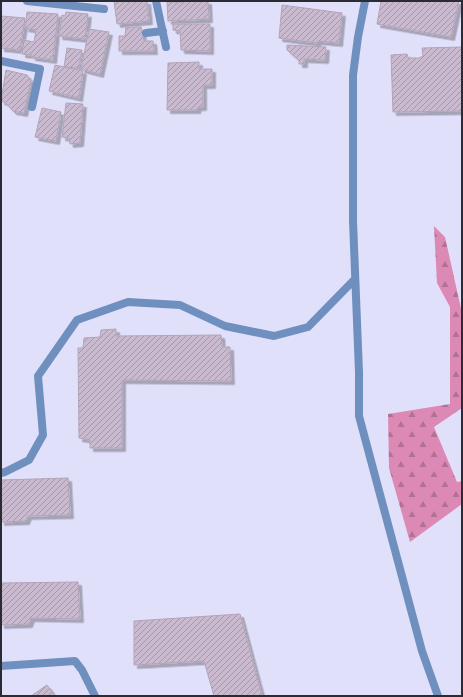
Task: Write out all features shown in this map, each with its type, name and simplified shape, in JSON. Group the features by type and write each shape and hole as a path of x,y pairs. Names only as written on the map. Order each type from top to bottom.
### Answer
{"street":[{"path":"27,1 104,9"},
{"path":"156,1 166,46"},
{"path":"365,1 353,75 353,221 359,372 359,416 422,651 438,696"},
{"path":"146,33 163,31"},
{"path":"1,61 40,70 32,107"},
{"path":"1,473 29,460 43,435 38,376 77,320 128,302 180,305 225,326 274,336 308,327 355,279"},
{"path":"1,666 75,661 82,670 95,696"}],"green space":[{"path":"434,226 445,237 462,313 462,408 434,427 457,482 462,481 462,504 410,542 389,468 388,414 450,404 450,307 437,283"}],"building":[{"path":"114,1 147,1 149,21 117,24"},
{"path":"208,1 209,19 168,21 167,2"},
{"path":"381,1 459,1 451,37 377,24"},
{"path":"282,5 342,13 339,43 318,41 317,43 279,38"},
{"path":"27,12 58,14 53,60 22,54 24,40 34,42 36,30 25,28"},
{"path":"66,12 88,14 85,39 59,36 62,15 65,16"},
{"path":"1,16 25,18 20,50 1,48"},
{"path":"173,24 210,24 210,51 181,50 180,31 173,30"},
{"path":"126,27 141,27 144,41 153,41 154,51 119,51 119,36 125,36"},
{"path":"89,29 109,32 100,74 81,69"},
{"path":"287,45 326,47 325,60 304,59 304,64 299,64 299,60 287,50"},
{"path":"462,47 462,111 393,112 391,55 407,54 408,58 419,58 423,56 422,48"},
{"path":"67,48 82,50 79,68 64,67"},
{"path":"199,62 199,69 212,69 212,85 203,85 203,107 198,107 197,110 167,110 168,63"},
{"path":"55,65 83,71 79,98 49,91"},
{"path":"6,70 27,75 31,81 24,113 13,111 6,103 1,101"},
{"path":"66,103 83,104 80,143 70,144 69,138 62,137"},
{"path":"42,108 61,112 56,141 35,137"},
{"path":"116,329 116,336 221,335 222,347 230,347 231,381 122,380 122,448 90,448 90,440 79,438 78,348 83,348 84,338 100,337 101,330"},
{"path":"68,478 70,515 28,516 26,521 1,522 1,480"},
{"path":"78,582 80,619 31,618 29,624 1,625 1,583"},
{"path":"240,614 262,696 214,696 204,661 134,665 134,621"},
{"path":"47,685 55,696 31,696"}]}
